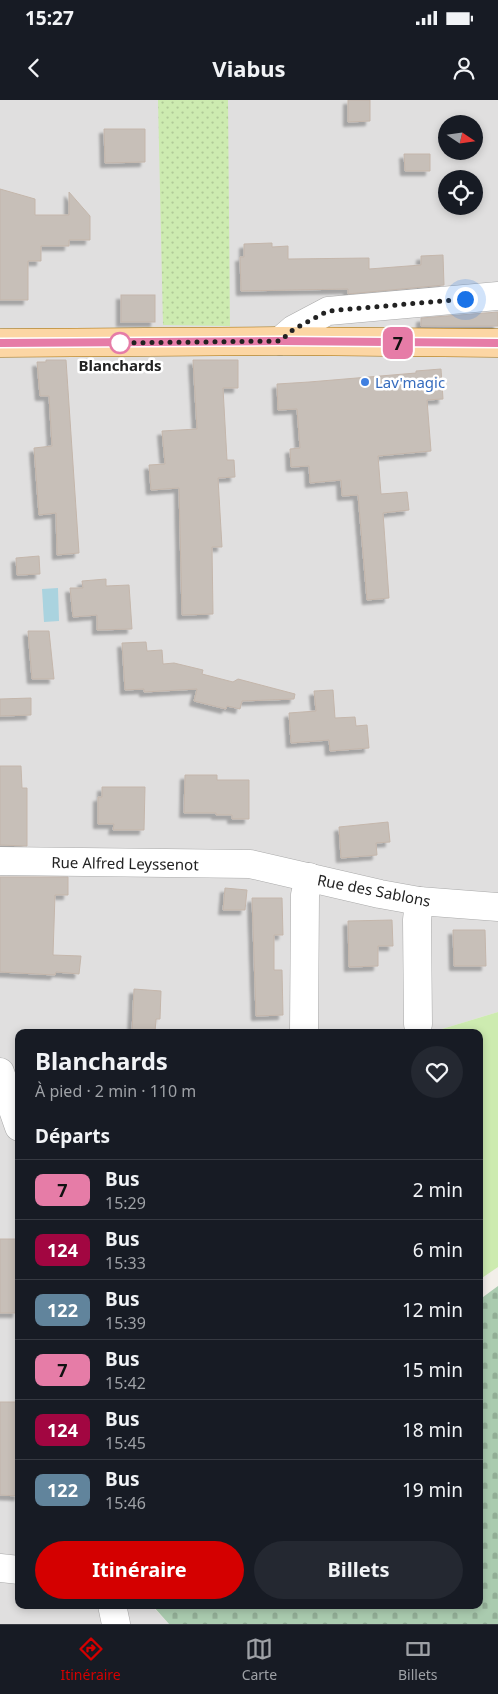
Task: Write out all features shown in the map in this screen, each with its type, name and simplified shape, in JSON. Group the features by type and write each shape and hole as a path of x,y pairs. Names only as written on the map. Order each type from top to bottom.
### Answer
{"main road":[{"path":"0,343 280,341 498,343"}],"street":[{"path":"280,341 294,329 328,311 498,296"},
{"name":"Rue Alfred Leyssenot","path":"0,861 250,864"},
{"name":"Rue des Sablons","path":"250,864 380,894 419,901 498,907"},
{"path":"304,1029 305,895 310,877"},
{"path":"418,1024 417,920 419,901"},
{"path":"0,1072 15,1115"},
{"path":"0,1568 15,1570"},
{"path":"113,1609 116,1624"}],"shaded area":[{"path":"0,100 498,100 498,1012 442,1029 15,1029 15,1609 155,1609 169,1624 0,1624"}],"green space":[{"path":"158,100 228,100 230,326 163,325"},
{"path":"498,1012 498,1267 483,1277 483,1029 442,1029"},
{"path":"498,1286 498,1624 169,1624 156,1609 483,1609 483,1297"}],"water":[{"path":"58,588 59,621 44,622 42,589"}],"building":[{"path":"348,100 370,100 370,121 348,122"},
{"path":"104,129 145,129 145,162 105,163"},
{"path":"404,154 430,154 430,171 405,171"},
{"path":"0,189 35,199 35,215 69,215 69,192 90,216 90,240 69,240 69,246 41,246 41,261 28,261 28,300 0,300"},
{"path":"272,243 272,247 288,246 288,259 369,258 369,269 421,265 421,256 443,255 444,285 348,294 348,289 241,291 240,257 244,257 244,244"},
{"path":"121,295 155,295 155,322 121,322"},
{"path":"498,312 498,326 421,326 421,318"},
{"path":"46,360 66,360 79,553 57,555 56,513 39,515 34,448 52,446 49,396 40,396 37,362 46,362"},
{"path":"193,360 238,360 238,388 223,388 227,460 234,460 235,477 218,478 222,547 212,547 213,614 182,615 179,488 151,490 149,465 165,464 162,431 197,429"},
{"path":"441,369 443,399 427,400 431,451 378,456 381,494 407,492 409,510 383,513 389,598 367,600 358,495 342,496 341,480 310,483 309,466 291,467 290,449 300,448 297,409 278,410 277,384 416,373 416,371"},
{"path":"39,556 40,574 17,575 16,558"},
{"path":"106,579 106,586 129,585 132,629 97,630 97,615 73,617 70,588 83,588 82,581"},
{"path":"28,631 49,631 54,679 32,679"},
{"path":"146,642 147,651 162,650 163,664 174,663 203,670 202,674 233,682 238,679 295,694 294,699 242,701 240,709 227,706 226,709 194,701 197,689 144,692 144,689 125,690 122,643"},
{"path":"333,690 335,718 355,717 356,726 367,725 369,748 330,751 329,740 291,743 289,713 316,711 314,691"},
{"path":"31,698 31,715 0,716 0,699"},
{"path":"0,766 21,766 22,788 27,788 27,846 0,845"},
{"path":"185,775 217,775 217,780 249,780 249,819 232,819 232,815 216,815 216,813 184,813"},
{"path":"102,787 145,787 144,830 113,830 114,824 98,824 98,797 102,797"},
{"path":"388,822 390,842 376,843 377,855 341,858 339,827"},
{"path":"0,877 68,877 68,895 55,895 53,955 81,956 79,974 56,972 55,975 0,972"},
{"path":"225,888 247,890 245,910 223,910"},
{"path":"252,898 282,898 283,935 274,935 274,970 282,970 283,1015 256,1016"},
{"path":"392,920 393,946 378,946 378,966 349,967 348,921"},
{"path":"453,930 485,930 486,966 454,966"},
{"path":"134,989 161,991 160,1019 156,1019 155,1029 132,1029"},
{"path":"0,1239 15,1239 15,1313 0,1313"},
{"path":"0,1402 15,1402 15,1496 0,1495"}],"bus line":[{"name":"7","path":"0,343 280,341 498,343"}],"place":[{"name":"Blanchards","path":"120,343"},
{"name":"Lav'magic","path":"365,382"}],"route":[{"path":"120,343 118,343 280,341 294,329 328,311 465,299"}]}
